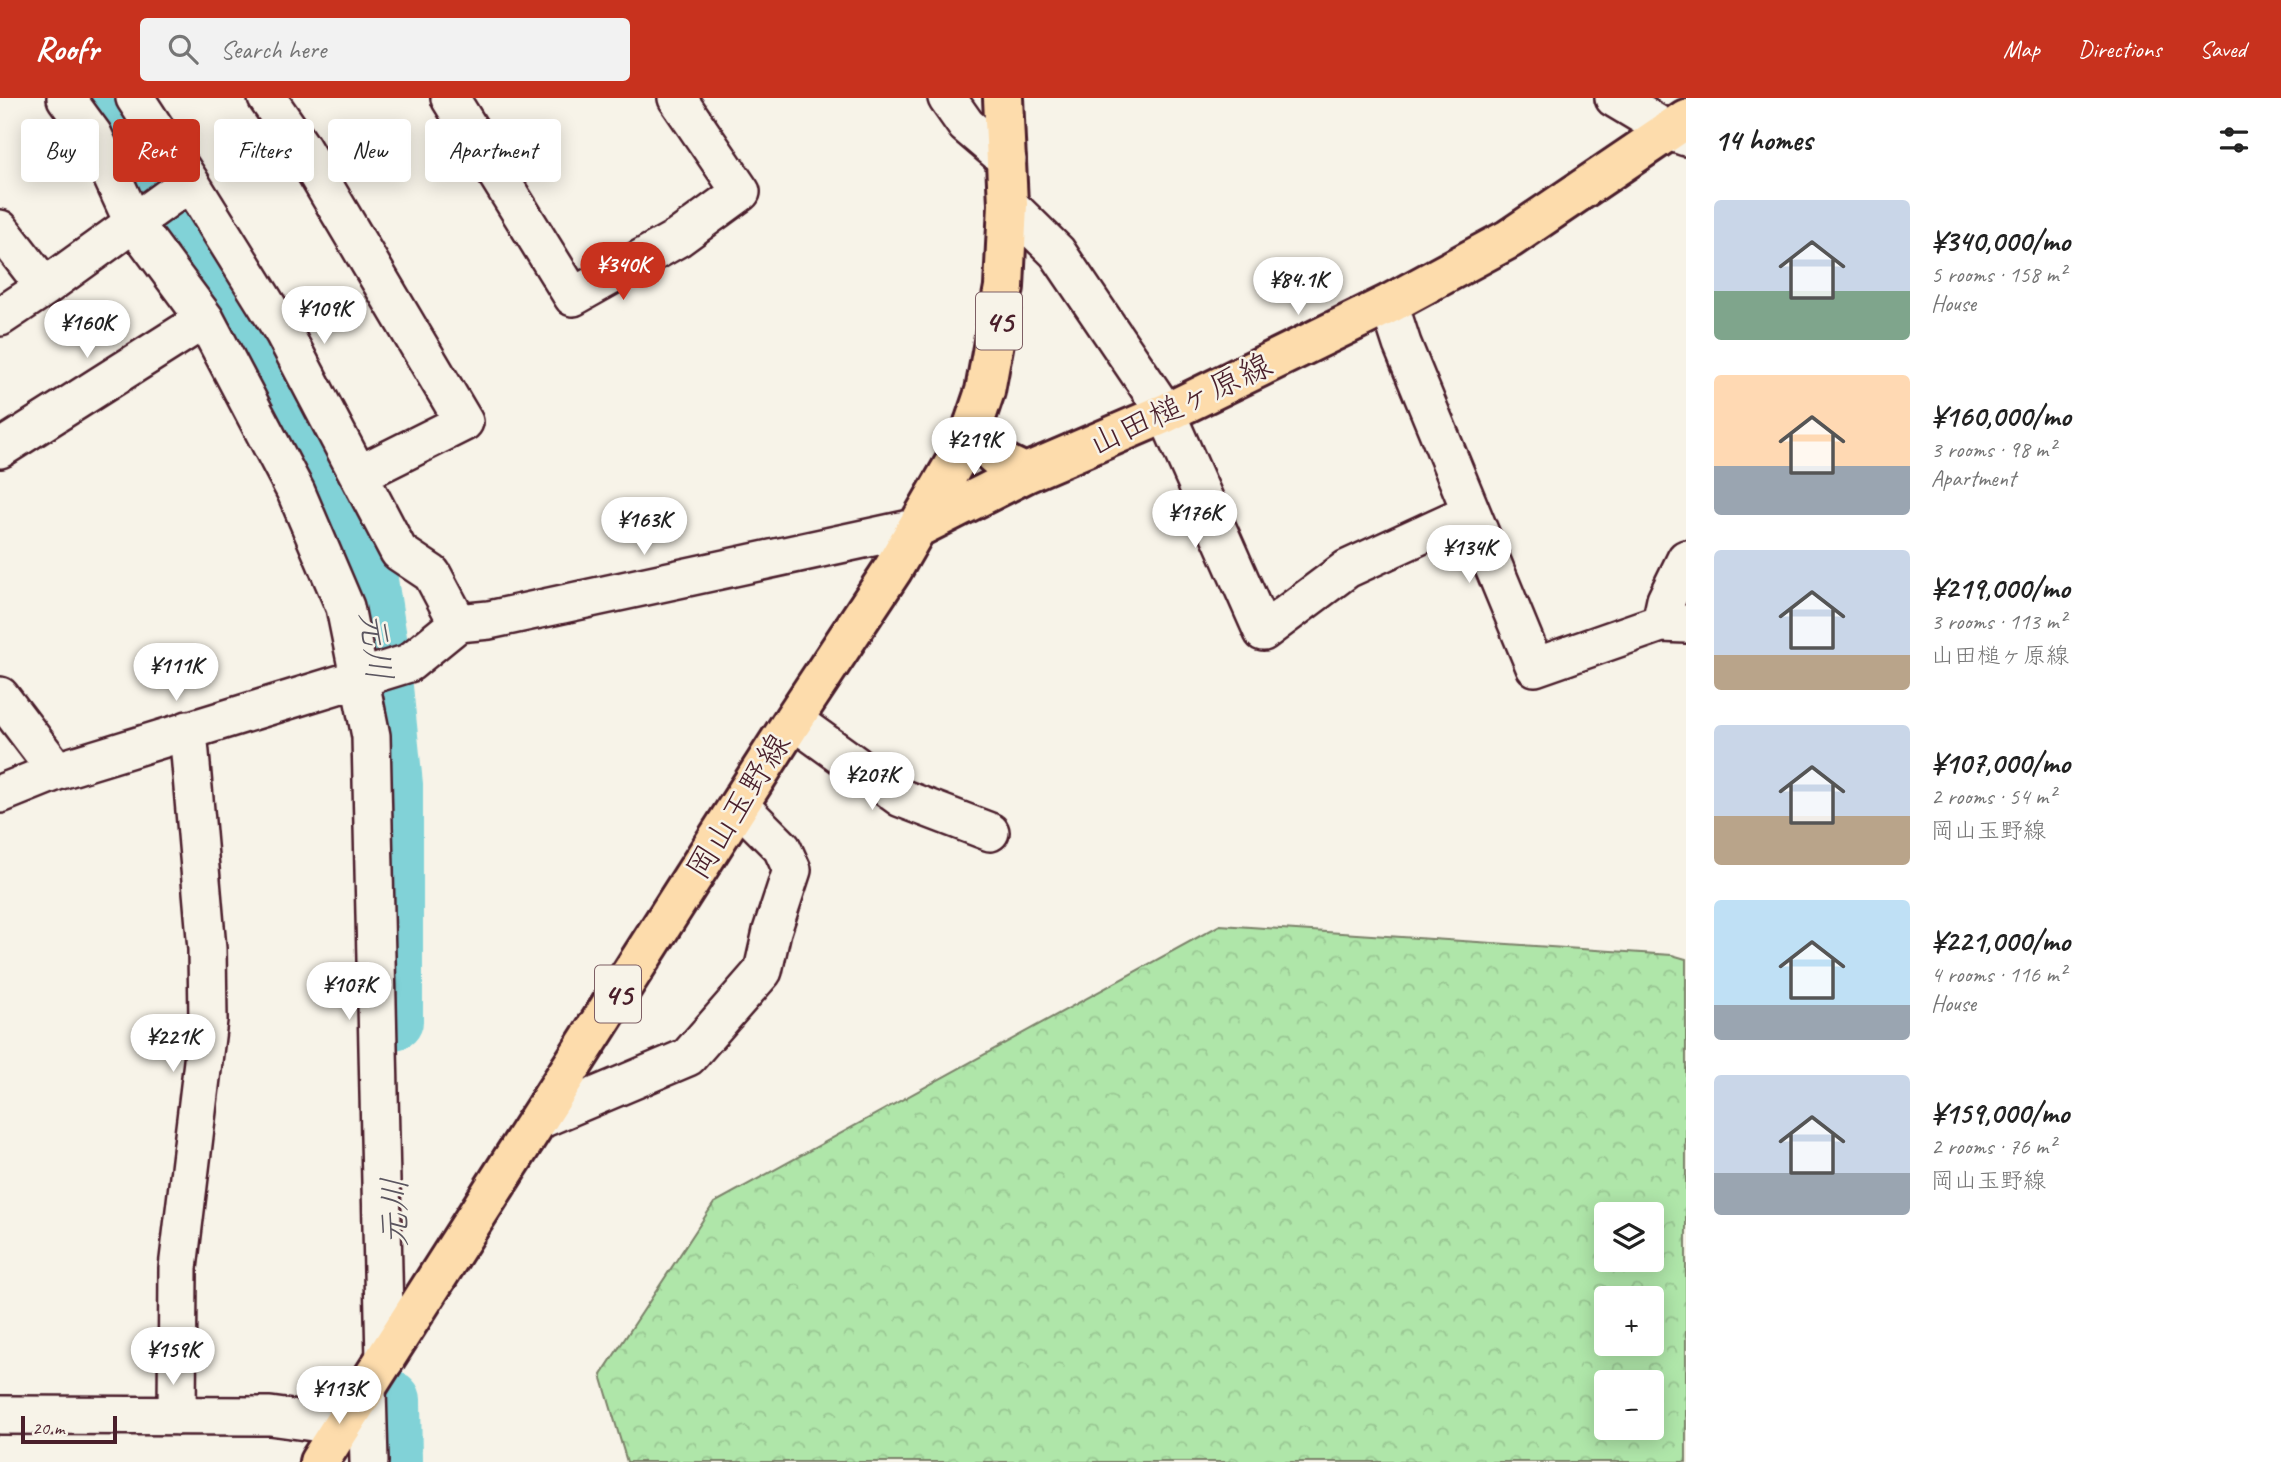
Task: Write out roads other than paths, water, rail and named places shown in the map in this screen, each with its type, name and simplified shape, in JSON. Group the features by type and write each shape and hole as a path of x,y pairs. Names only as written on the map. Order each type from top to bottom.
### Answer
{"main road":[{"name":"岡山玉野線","path":"319,1462 793,720 893,569 969,438 985,391 1004,287 1008,204 1003,98"},
{"name":"山田槌ヶ原線","path":"919,527 1026,473 1166,413 1389,304 1509,239 1680,129"},
{"path":"974,423 987,448 1002,464 1026,473"}],"street":[{"path":"66,98 93,135 163,201 284,333 399,552 432,574 458,623"},
{"path":"135,98 163,201 205,319 296,492 345,607 377,673 371,736 376,1374 369,1462"},
{"path":"267,98 301,147 464,422 360,474"},
{"path":"450,98 573,297 678,238 741,192 677,98"},
{"path":"947,98 966,125 1007,160"},
{"path":"1615,98 1680,129"},
{"path":"0,317 163,201"},
{"path":"1008,204 1057,252 1166,413 1263,632 1347,569 1471,512"},
{"path":"0,229 45,287"},
{"path":"1389,304 1402,344 1535,667 1674,624 1665,600 1686,559"},
{"path":"0,449 205,319"},
{"path":"0,794 57,771 409,663 458,623 489,620 919,527"},
{"path":"0,696 57,771"},
{"path":"793,720 901,797 990,832"},
{"path":"177,1416 178,1268 208,1020 207,949 188,730"},
{"path":"538,1120 688,1057 764,971 772,930 792,870 782,848 739,805"},
{"path":"0,1415 270,1416 342,1426"}],"waterway":[{"name":"元川","path":"86,98 227,298 323,465 366,561 381,658 394,785 394,1021"},
{"name":"元川","path":"392,1400 393,1462"}]}
